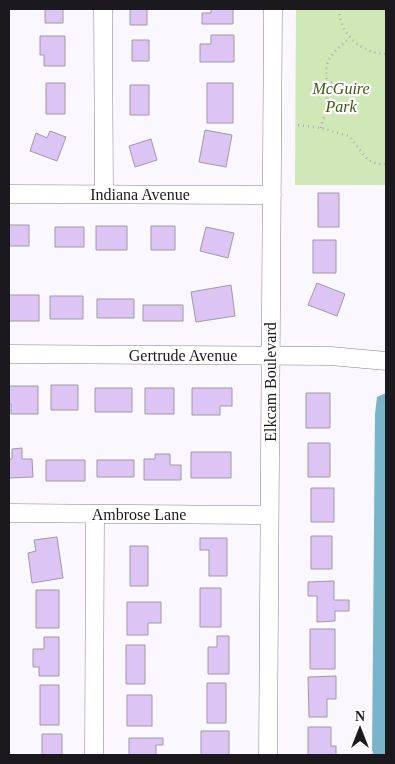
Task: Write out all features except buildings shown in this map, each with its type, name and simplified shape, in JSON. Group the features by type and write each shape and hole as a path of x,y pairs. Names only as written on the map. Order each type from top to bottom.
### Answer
{"street":[{"path":"103,9 104,194"},
{"name":"Elkcam Boulevard","path":"268,755 273,9"},
{"name":"Indiana Avenue","path":"9,194 272,195"},
{"name":"Gertrude Avenue","path":"9,354 331,356 385,361"},
{"name":"Ambrose Lane","path":"9,513 269,515"},
{"path":"94,755 95,514"}],"path":[{"path":"339,9 340,18 350,38 367,50 378,54 386,54"},
{"path":"321,128 327,102 326,68 329,58 350,38"},
{"path":"326,81 345,86"},
{"path":"298,125 321,128 349,136 368,160 378,164 386,164"}],"green space":[{"name":"McGuire Park","path":"296,9 386,9 386,185 295,185"}],"water":[{"path":"386,393 386,755 372,755 375,414 377,397"}]}
